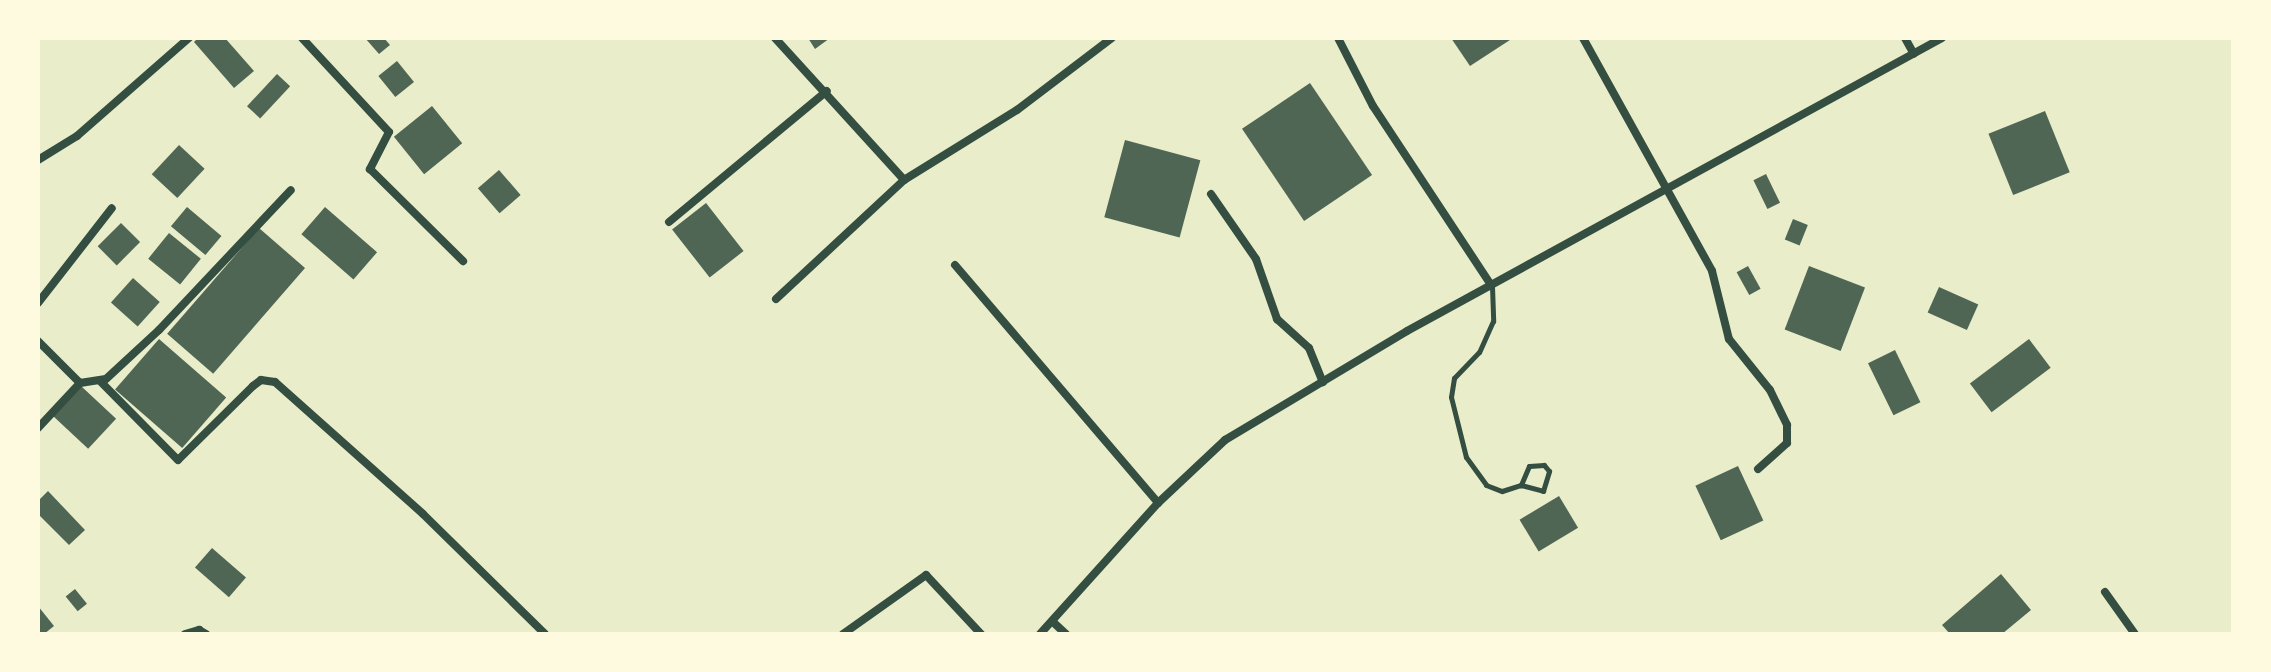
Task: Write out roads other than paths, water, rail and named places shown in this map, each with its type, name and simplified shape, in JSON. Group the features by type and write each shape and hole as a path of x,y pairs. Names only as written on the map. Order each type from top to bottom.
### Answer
{"street":[{"path":"38,160 77,136 189,38"},
{"path":"302,38 389,132 370,169 463,261"},
{"path":"775,38 827,91 904,180"},
{"path":"776,299 904,180 1017,110 1112,38"},
{"path":"1338,38 1373,106 1491,285"},
{"path":"1583,38 1712,271 1729,339 1770,390 1787,425 1787,443 1780,454 1758,469"},
{"path":"1905,38 1914,54"},
{"path":"1040,634 1158,503 1225,440 1491,285 1942,38"},
{"path":"669,222 827,91"},
{"path":"38,428 80,383 100,381 159,330 291,190"},
{"path":"1211,194 1260,267 1277,319 1309,348 1323,382"},
{"path":"38,303 112,208"},
{"path":"955,265 1158,503"},
{"path":"38,341 80,383"},
{"path":"38,350 53,356"},
{"path":"100,381 178,460 253,386 261,380 275,382 413,505 545,634"},
{"path":"843,634 922,575 933,578 981,634"},
{"path":"2105,592 2135,634"},
{"path":"1053,622 1066,634"},
{"path":"185,634 199,630 206,634"}],"lane":[{"path":"1491,285 1493,321 1479,352 1454,378 1451,397 1458,438 1477,476 1502,491 1521,485 1543,491 1549,471 1544,465 1529,466 1521,485"}]}
